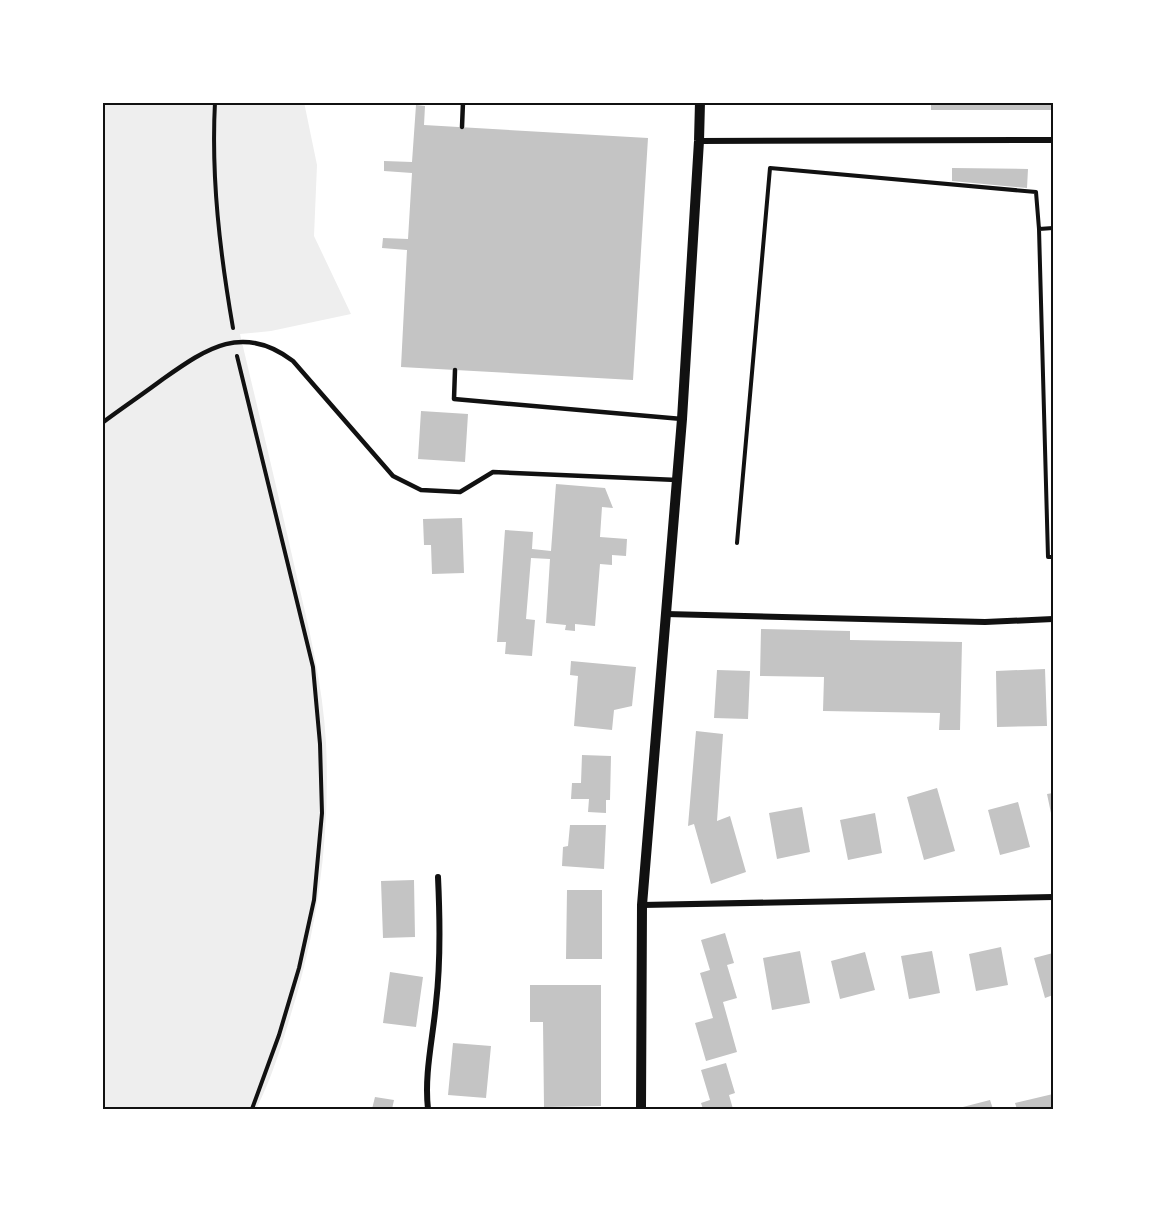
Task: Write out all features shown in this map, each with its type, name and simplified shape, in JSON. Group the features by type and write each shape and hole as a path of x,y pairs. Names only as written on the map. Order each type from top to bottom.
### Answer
{"street":[{"path":"640,1109 642,905 682,419 700,102"},
{"path":"699,141 1053,140"},
{"path":"665,614 985,622 1053,619"},
{"path":"428,1109 426,1090 437,1001 441,943 438,877"},
{"path":"642,905 1053,897"}],"lane":[{"path":"462,128 463,102"},
{"path":"102,423 199,353 235,341 254,342 277,349 293,361 393,476 421,490 460,492 493,472 677,480"},
{"path":"455,370 454,399 682,419"}],"path":[{"path":"214,102 212,146 219,248 241,374 313,667 320,744 322,813 314,900 299,968 279,1035 252,1109"},
{"path":"736,543 770,168 1036,192 1048,557 1053,557"},
{"path":"1039,229 1053,228"}],"shaded area":[{"path":"102,102 304,102 317,165 314,236 351,314 271,331 240,334 315,657 322,700 327,775 325,838 312,932 284,1038 269,1081 256,1109 102,1109"}],"building":[{"path":"931,102 1053,102 1053,110 931,110"},
{"path":"416,105 425,106 424,125 648,138 633,380 401,367 407,250 382,248 383,238 408,239 412,173 384,171 384,161 412,162"},
{"path":"952,168 1028,169 1027,188 952,181"},
{"path":"421,411 468,414 465,462 418,459"},
{"path":"556,484 605,488 613,508 602,507 600,537 627,539 626,556 612,555 612,565 600,564 595,626 575,624 575,631 565,630 566,625 546,623 550,559 531,558 526,619 535,620 532,656 505,654 506,642 497,642 505,530 533,532 532,549 551,551"},
{"path":"462,518 464,573 432,574 431,545 424,545 423,519"},
{"path":"761,629 850,631 850,640 962,642 960,730 939,730 940,713 823,711 824,677 760,676"},
{"path":"571,661 636,667 632,706 614,710 612,730 574,726 578,676 570,675"},
{"path":"1045,669 1047,726 997,727 996,671"},
{"path":"717,670 750,671 748,719 714,718"},
{"path":"696,731 723,734 717,821 730,816 746,872 711,884 694,824 688,826"},
{"path":"582,755 611,756 610,800 606,800 606,813 588,812 589,799 571,799 572,783 581,783"},
{"path":"937,788 955,851 924,860 907,797"},
{"path":"1053,793 1053,818 1052,818 1047,794"},
{"path":"1018,802 1030,847 1000,855 988,810"},
{"path":"802,807 810,852 777,859 769,813"},
{"path":"875,813 882,853 848,860 840,820"},
{"path":"570,825 606,825 604,869 562,866 563,847 568,846"},
{"path":"414,880 415,937 383,938 381,881"},
{"path":"567,890 602,890 602,959 566,959"},
{"path":"725,933 734,963 727,965 737,998 723,1002 737,1052 706,1061 695,1023 713,1018 700,973 710,970 701,940"},
{"path":"1001,947 1008,985 976,991 969,954"},
{"path":"800,951 810,1003 772,1010 763,958"},
{"path":"932,951 940,993 909,999 901,956"},
{"path":"865,952 875,990 840,999 831,961"},
{"path":"1053,953 1053,995 1045,998 1034,958"},
{"path":"390,972 423,977 416,1027 383,1023"},
{"path":"530,985 601,985 601,1106 544,1107 543,1022 530,1022"},
{"path":"453,1043 491,1046 486,1098 448,1095"},
{"path":"726,1063 735,1093 729,1095 733,1109 703,1109 701,1103 710,1100 701,1070"},
{"path":"1053,1094 1053,1109 1017,1109 1015,1103"},
{"path":"375,1097 394,1100 392,1109 372,1109"},
{"path":"990,1100 993,1109 959,1109 959,1108"}]}
